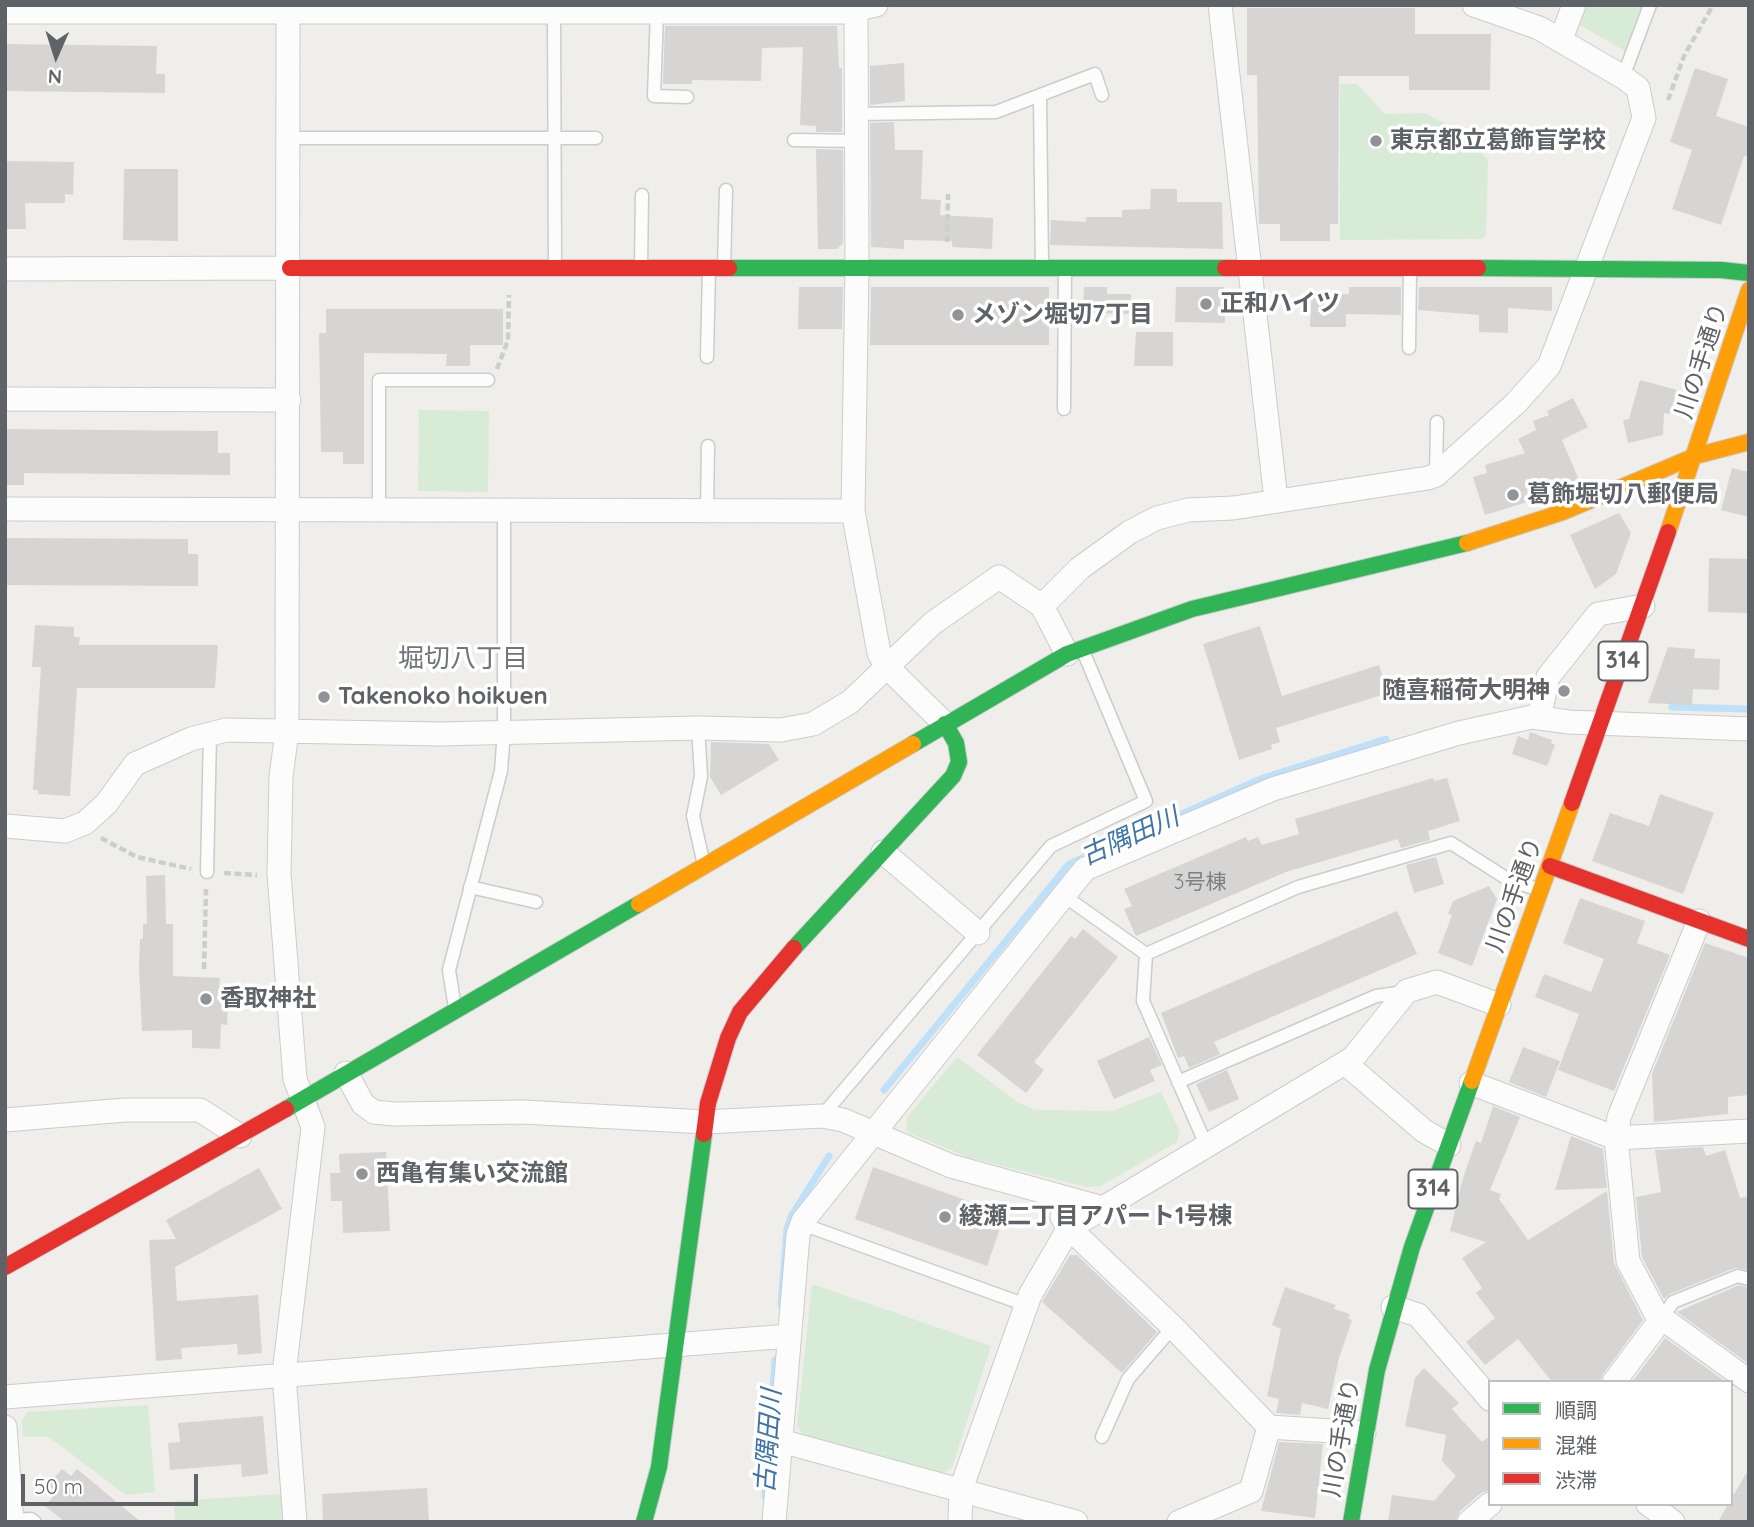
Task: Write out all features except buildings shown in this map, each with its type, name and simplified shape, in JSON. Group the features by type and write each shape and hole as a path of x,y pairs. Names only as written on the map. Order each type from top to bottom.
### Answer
{"street":[{"path":"1220,5 1276,500"},
{"path":"1042,606 1080,568 1130,532 1157,517 1188,510 1233,508 1364,486 1406,484 1436,475 1516,403 1549,366 1644,118 1638,89 1561,39 1474,5"},
{"path":"1561,39 1574,5"},
{"path":"5,12 288,8 481,8 554,12 581,8 657,12 731,8 863,7 857,114 853,511 880,653 886,666 945,724 956,743 959,762 953,776 760,985 740,1012 716,1070 705,1122 659,1467 644,1522"},
{"path":"288,8 290,268 286,732 281,777 279,877 295,1079 300,1101 313,1127 284,1374 295,1522"},
{"path":"5,269 1588,268 1721,270 1749,273"},
{"name":"川の手通り","path":"1351,1522 1364,1433 1393,1307 1643,606 1749,290"},
{"path":"5,398 289,400"},
{"path":"5,1267 240,1136 1074,651 1192,609 1370,569 1484,539 1563,512 1695,456 1749,442"},
{"path":"5,509 379,512 853,511"},
{"path":"5,826 65,831 80,825 106,804 135,764 191,739 226,730 781,730 813,724 850,702 933,623 999,577 1042,606 1074,651"},
{"path":"1539,718 1548,677 1598,614 1643,606"},
{"path":"774,1522 798,1235 802,1224 871,1133 1085,869 1273,789 1459,733 1539,718 1601,724 1749,729"},
{"path":"883,852 978,933"},
{"path":"1550,866 1749,939"},
{"path":"1699,921 1619,1116 1616,1138 1628,1261 1656,1314 1749,1381"},
{"path":"960,1522 961,1489 1026,1305 1069,1228 1353,1058 1407,991 1437,982 1499,1005"},
{"path":"1345,1063 1424,1131 1449,1145"},
{"path":"346,1073 363,1104 374,1112 523,1112 705,1122 822,1116 843,1120 951,1166 1103,1208"},
{"path":"1471,1083 1616,1138 1749,1131"},
{"path":"5,1120 125,1110 200,1111 240,1136"},
{"path":"1048,1193 1069,1228 1173,1327 1269,1427 1364,1433"},
{"path":"1393,1307 1418,1315 1488,1397"},
{"path":"1616,1380 1662,1318"},
{"path":"5,1397 789,1336"},
{"path":"5,1427 20,1521"},
{"path":"1179,1522 1251,1491 1269,1427"},
{"path":"781,1441 1076,1522"},
{"path":"1469,1522 1488,1506"},
{"path":"1651,1506 1673,1522"}],"lane":[{"path":"1623,78 1650,5"},
{"path":"554,12 555,270"},
{"path":"657,12 654,96 687,97"},
{"path":"857,114 996,112 1095,74 1102,94"},
{"path":"1040,97 1042,267"},
{"path":"289,138 596,138"},
{"path":"794,140 857,141"},
{"path":"707,357 726,190"},
{"path":"641,270 642,194"},
{"path":"1064,409 1065,267"},
{"path":"1409,348 1410,269"},
{"path":"379,512 379,380 488,380"},
{"path":"1436,475 1437,422"},
{"path":"707,511 708,446"},
{"path":"455,1009 449,970 501,771 504,732 504,512"},
{"path":"822,1116 1051,846 1146,801 1074,651"},
{"path":"698,728 701,776 693,816 705,865"},
{"path":"207,872 210,734"},
{"path":"1146,954 1298,887 1451,844 1509,880 1541,890"},
{"path":"470,887 536,902"},
{"path":"1063,895 1146,954"},
{"path":"1146,954 1143,1001 1207,1147"},
{"path":"1178,1082 1376,996 1407,991"},
{"path":"802,1224 1026,1305"},
{"path":"1662,1318 1673,1302 1738,1276 1749,1279"},
{"path":"1102,1437 1128,1379 1173,1327"}],"path":[{"path":"1668,100 1684,55 1713,5"},
{"path":"947,267 948,194"},
{"path":"488,380 502,360 508,340 510,270"},
{"path":"80,825 137,857 207,872 279,877"},
{"path":"204,969 207,872"}],"green space":[{"path":"1585,5 1643,5 1625,51 1578,24"},
{"path":"1340,84 1357,84 1385,114 1424,113 1465,133 1488,160 1486,236 1482,239 1340,240"},
{"path":"419,410 489,411 488,492 418,491"},
{"path":"957,1057 1019,1103 1036,1110 1112,1111 1161,1092 1180,1132 1177,1142 1101,1186 1086,1187 970,1158 909,1133 906,1129 907,1117"},
{"path":"812,1284 991,1346 952,1468 943,1473 803,1435 797,1426"},
{"path":"148,1405 155,1492 126,1495 49,1437 23,1437 22,1420 28,1412"},
{"path":"281,1494 283,1522 175,1522 174,1501"}],"waterway":[{"name":"古隅田川","path":"1672,707 1749,709"},
{"name":"古隅田川","path":"884,1090 1069,864 1263,778 1386,739"},
{"name":"古隅田川","path":"781,1305 787,1228 792,1215 829,1156"},
{"name":"古隅田川","path":"765,1497 775,1360"}],"traffic: fast":[{"path":"729,268 1225,268"},
{"path":"1478,268 1721,270 1749,273"},
{"path":"913,744 1067,654 1192,609 1467,543"},
{"path":"794,948 953,776 959,762 956,743 945,724"},
{"path":"286,1109 639,904"},
{"path":"1351,1522 1377,1370 1412,1247 1472,1081"},
{"path":"644,1522 659,1467 704,1134"}],"traffic: slow":[{"path":"1668,532 1749,290"},
{"path":"1695,456 1749,442"},
{"path":"1467,543 1563,512 1695,456"},
{"path":"639,904 913,744"},
{"path":"1472,1081 1572,803"}],"traffic: jam":[{"path":"290,268 729,268"},
{"path":"1225,268 1478,268"},
{"path":"1572,803 1668,532"},
{"path":"1550,866 1749,939"},
{"path":"704,1134 708,1103 728,1038 740,1012 794,948"},
{"path":"5,1267 286,1109"}],"place":[{"name":"東京都立葛飾盲学校","path":"1376,141"},
{"name":"正和ハイツ","path":"1206,304"},
{"name":"メゾン堀切7丁目","path":"958,315"},
{"name":"葛飾堀切八郵便局","path":"1513,495"},
{"name":"随喜稲荷大明神","path":"1564,691"},
{"name":"Takenoko hoikuen","path":"324,697"},
{"name":"香取神社","path":"206,999"},
{"name":"西亀有集い交流館","path":"362,1174"},
{"name":"綾瀬二丁目アパート1号棟","path":"945,1217"}],"district":[{"name":"堀切八丁目","path":"463,659"}]}
